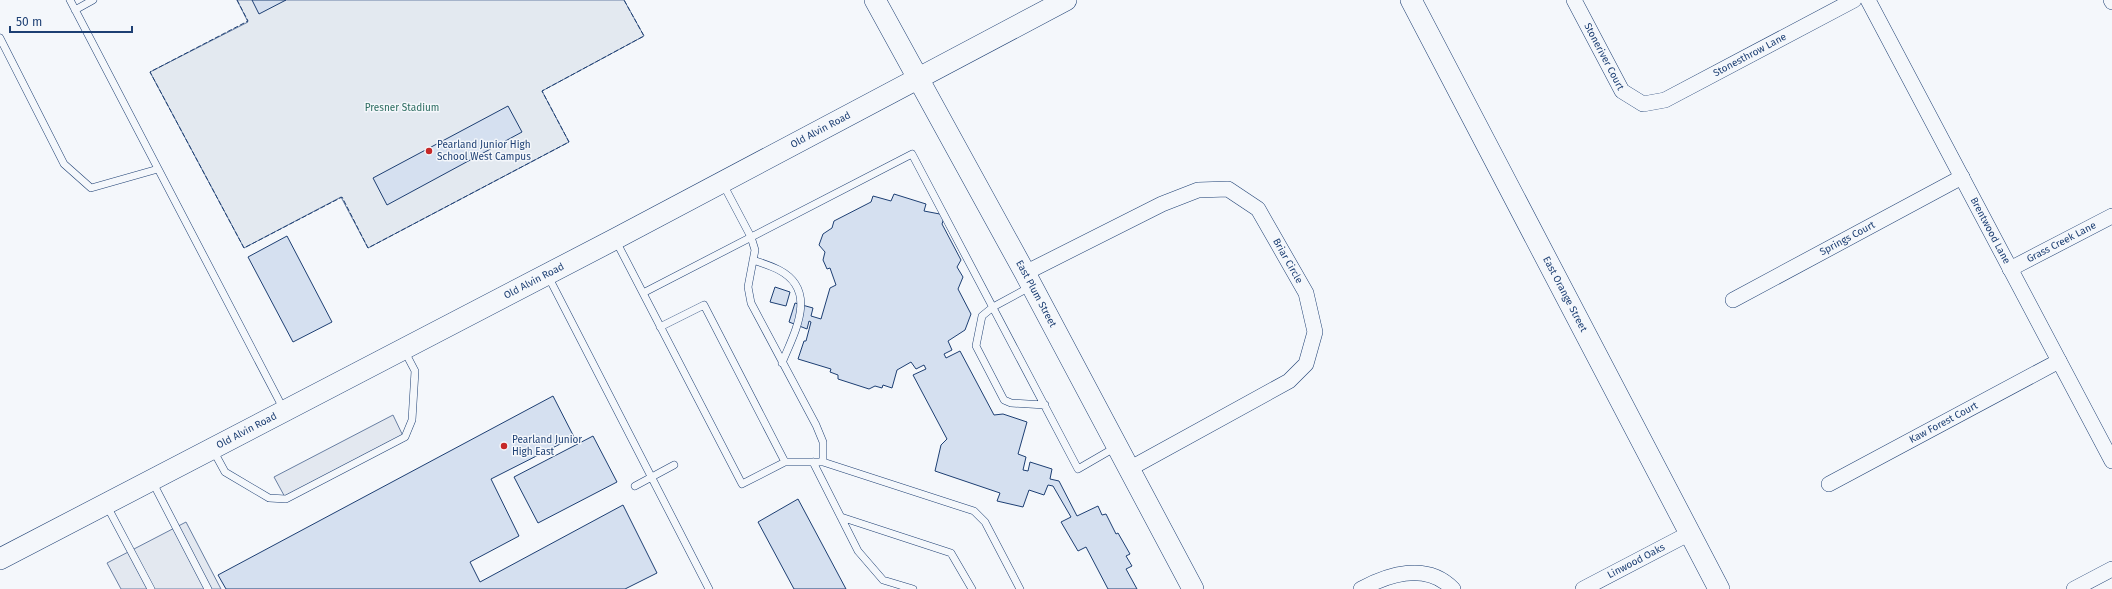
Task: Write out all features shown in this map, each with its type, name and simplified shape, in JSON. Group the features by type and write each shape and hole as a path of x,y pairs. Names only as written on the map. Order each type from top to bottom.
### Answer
{"street":[{"name":"East Plum Street","path":"875,0 1029,280 1193,589"},
{"name":"Old Alvin Road","path":"0,560 284,410 615,239 1066,0"},
{"name":"East Orange Street","path":"1411,0 1719,589"},
{"name":"Stoneriver Court","path":"1574,0 1622,91 1643,104"},
{"name":"Stonesthrow Lane","path":"1643,104 1665,100 1854,0"},
{"name":"Brentwood Lane","path":"1868,0 2112,461"},
{"name":"Springs Court","path":"1733,300 1962,177"},
{"name":"Briar Circle","path":"1029,280 1162,204 1198,190 1228,189 1258,209 1306,293 1314,332 1306,364 1289,380 1128,469"},
{"name":"Grass Creek Lane","path":"2010,269 2112,216"},
{"name":"Kaw Forest Court","path":"1829,484 2059,361"},
{"name":"Linwood Oaks","path":"1583,589 1690,533"},
{"path":"2074,589 2112,569"},
{"path":"1361,589 1380,579 1398,574 1415,572 1438,577 1453,589"}],"lane":[{"path":"70,0 284,410"},
{"path":"75,10 93,0"},
{"path":"0,38 64,164 91,188 158,169"},
{"path":"643,293 912,154 1078,469 1116,446"},
{"path":"722,182 751,237 755,250 748,287 751,303 823,442 823,462"},
{"path":"615,239 742,484 785,462 823,462 974,511 985,522 1020,589"},
{"path":"753,260 779,270 789,277 798,288 801,299 801,317 782,362"},
{"path":"547,274 708,589"},
{"path":"1029,280 982,316 976,346 1004,400 1011,403 1045,405"},
{"path":"660,327 704,305 785,462"},
{"path":"212,448 225,472 269,498 286,500 405,437 412,420 415,371 403,348"},
{"path":"813,462 858,551 883,580 913,589"},
{"path":"635,486 674,465"},
{"path":"152,480 208,589"},
{"path":"106,504 151,589"},
{"path":"841,517 952,553 972,589"}],"green space":[{"name":"Presner Stadium","path":"237,0 624,0 644,36 542,91 569,142 368,248 341,197 244,248 150,72 248,22"}],"shaded area":[{"path":"393,415 404,438 286,499 274,477"},
{"path":"186,522 221,589 121,589 107,563"}],"building":[{"path":"252,0 286,0 259,14"},
{"path":"508,106 522,132 387,205 373,178"},
{"path":"894,194 926,204 924,211 945,215 942,224 961,260 957,267 963,277 958,289 971,314 965,330 948,341 952,350 944,354 946,358 960,351 994,415 1003,414 1027,422 1018,454 1026,457 1023,470 1028,471 1030,462 1052,469 1050,479 1059,481 1077,516 1098,506 1102,515 1106,514 1116,534 1118,533 1130,554 1126,556 1132,566 1126,569 1137,589 1108,589 1086,547 1078,551 1061,522 1071,517 1053,486 1048,485 1044,495 1029,490 1023,507 997,501 1000,493 935,471 941,445 947,439 913,375 926,369 924,365 916,369 911,362 897,370 892,388 883,385 882,388 875,386 869,389 838,379 838,375 830,372 831,369 798,359 804,341 806,341 811,322 809,321 807,329 789,322 795,303 813,308 811,316 821,319 830,288 836,285 830,268 827,269 823,260 825,252 819,245 823,234 832,228 834,221 871,202 873,196 891,201"},
{"path":"287,236 332,322 293,342 248,257"},
{"path":"775,287 790,292 786,306 770,302"},
{"path":"553,396 574,437 491,479 519,536 470,562 480,582 623,505 657,573 625,589 226,589 218,575"},
{"path":"593,436 617,482 538,523 514,477"},
{"path":"798,499 846,589 794,589 758,522"}],"fence":[{"path":"237,0 248,21 150,72 244,248 342,197 368,248 569,142 542,91 644,36 624,0"}],"place":[{"name":"Pearland Junior High School West Campus","path":"429,151"},
{"name":"Pearland Junior High East","path":"504,446"}]}
